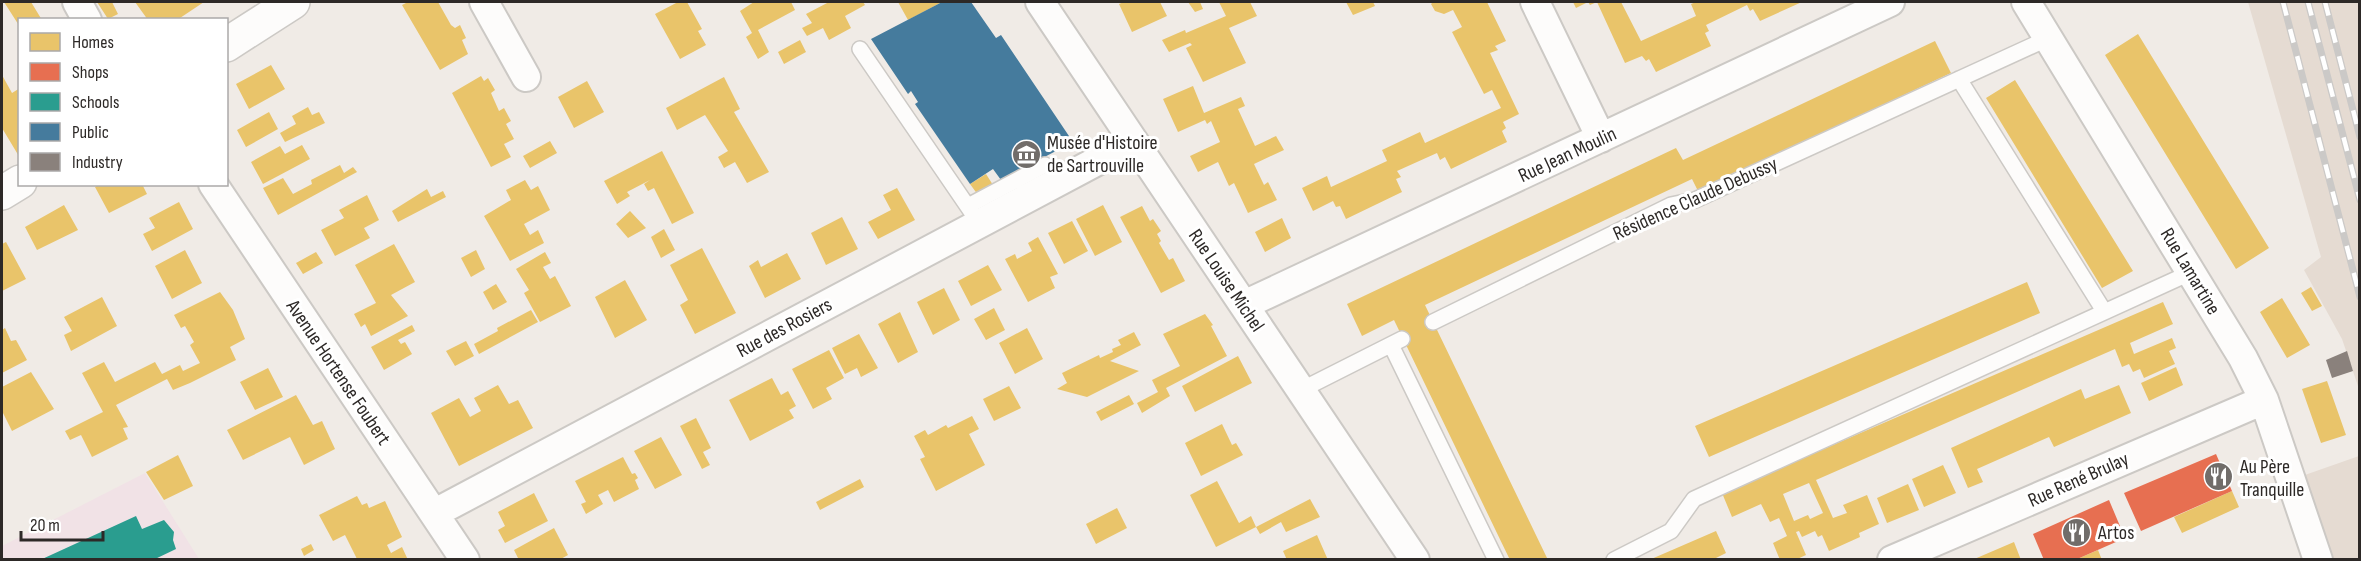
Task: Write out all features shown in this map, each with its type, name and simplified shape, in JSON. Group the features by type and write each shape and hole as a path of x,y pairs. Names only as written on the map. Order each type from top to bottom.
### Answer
{"street":[{"path":"77,2 86,18"},
{"path":"228,44 293,2"},
{"path":"483,2 526,77"},
{"name":"Rue Louise Michel","path":"1040,2 1415,560"},
{"path":"1535,2 1601,138"},
{"name":"Rue Jean Moulin","path":"1244,305 1890,2"},
{"name":"Rue Lamartine","path":"2026,2 2243,358 2264,400 2318,560"},
{"name":"Rue des Rosiers","path":"435,513 974,214 1132,142"},
{"path":"2,193 18,183"},
{"name":"Avenue Hortense Foubert","path":"214,186 465,560"},
{"name":"Rue René Brulay","path":"1892,560 2264,400"}],"lane":[{"name":"Résidence Claude Debussy","path":"1433,322 1671,205 1695,200 2049,38"},
{"path":"860,49 974,214 1045,165"},
{"path":"1959,79 2104,311"},
{"path":"1614,560 1671,531 1694,499 2192,272"},
{"path":"1301,390 1397,342 1496,560"}],"shaded area":[{"path":"2248,2 2359,2 2359,389 2342,339 2304,270 2321,257"},
{"path":"2359,456 2359,559 2330,559 2302,476"},
{"path":"145,473 199,559 2,560 2,546"}],"building: Homes":[{"path":"4,2 31,2 41,18 18,18 18,24"},
{"path":"97,2 112,2 118,14 107,18"},
{"path":"135,2 204,2 180,18 147,18"},
{"path":"408,2 438,2 451,25 455,28 460,25 466,38 462,40 468,54 440,70 402,5"},
{"path":"678,2 687,2 702,29 698,31 706,45 680,59 655,14"},
{"path":"754,2 791,2 795,10 758,30 769,52 758,59 746,37 752,33 740,11"},
{"path":"829,2 863,2 865,5 845,16 851,28 829,40 823,28 807,36 802,28 812,23 806,14"},
{"path":"898,2 942,2 908,20"},
{"path":"1160,2 1167,16 1132,32 1119,4"},
{"path":"1188,2 1200,2 1203,9 1195,12"},
{"path":"1219,2 1250,2 1257,16 1229,28 1246,63 1203,82 1186,48 1192,45 1190,43 1169,52 1162,40 1185,30 1186,33 1226,16"},
{"path":"1346,2 1373,2 1375,6 1353,15"},
{"path":"1433,2 1487,2 1506,41 1495,46 1498,50 1490,53 1519,114 1503,122 1506,128 1502,131 1507,142 1451,169 1445,157 1440,160 1437,153 1397,171 1401,177 1396,179 1402,192 1346,219 1340,206 1336,207 1333,201 1313,211 1302,188 1327,176 1331,187 1387,161 1382,150 1420,132 1425,143 1501,108 1492,90 1484,94 1452,32 1462,27 1453,10 1444,14 1435,11 1431,4"},
{"path":"1573,2 1588,2 1576,8"},
{"path":"1597,2 1621,2 1641,41 1696,16 1691,4 1696,2 1802,2 1760,21 1753,9 1750,11 1747,5 1706,25 1709,31 1705,33 1711,46 1656,72 1649,59 1646,61 1642,56 1625,63"},
{"path":"2138,34 2269,248 2236,269 2105,55"},
{"path":"800,40 806,52 784,64 778,52"},
{"path":"1935,41 1951,73 1698,191 1692,179 1425,305 1548,560 1510,560 1394,320 1362,336 1347,304 1676,148 1683,160"},
{"path":"271,65 285,89 249,109 236,84"},
{"path":"2,75 12,93 18,89 18,155 2,128"},
{"path":"481,76 484,81 488,78 495,90 491,93 499,111 504,108 511,121 506,124 514,139 504,144 511,157 491,167 452,93"},
{"path":"724,77 740,109 734,112 769,172 747,183 735,162 724,168 718,157 728,151 705,115 677,130 666,108"},
{"path":"2015,80 2133,271 2102,288 1986,98"},
{"path":"587,81 604,112 574,128 558,97"},
{"path":"1193,86 1204,113 1241,97 1245,106 1238,109 1255,146 1276,136 1284,150 1254,164 1264,185 1268,182 1277,200 1248,213 1234,183 1229,186 1218,162 1198,172 1190,156 1220,142 1211,121 1207,124 1205,120 1178,132 1163,99"},
{"path":"308,107 312,115 319,112 325,123 285,142 280,133 296,124 292,116"},
{"path":"269,112 278,129 246,147 237,130"},
{"path":"550,141 557,153 530,168 523,156"},
{"path":"302,145 310,159 263,184 251,162 280,146 285,154"},
{"path":"662,151 694,213 672,224 654,188 648,191 644,184 650,180 627,192 630,196 617,204 604,181"},
{"path":"340,165 344,173 353,167 357,172 278,215 263,188 283,178 293,194 312,184 311,180"},
{"path":"986,174 993,185 978,195 970,184"},
{"path":"525,180 531,190 538,186 550,210 524,224 530,235 538,230 544,243 510,261 484,216 511,200 506,190"},
{"path":"143,186 147,194 109,213 95,187"},
{"path":"897,188 915,220 878,239 868,222 891,210 883,195"},
{"path":"427,189 431,197 443,191 446,197 398,222 392,211"},
{"path":"367,195 379,220 364,228 370,238 335,256 321,230 344,218 339,210"},
{"path":"179,202 193,229 152,251 143,234 155,228 149,218"},
{"path":"64,205 78,230 37,250 25,227"},
{"path":"1103,205 1122,242 1095,256 1076,219"},
{"path":"1142,206 1150,221 1153,219 1161,231 1157,234 1161,241 1159,243 1169,260 1173,258 1185,281 1161,293 1120,217"},
{"path":"630,211 646,228 628,238 616,224"},
{"path":"842,217 858,249 826,265 811,233"},
{"path":"1282,218 1291,238 1265,252 1255,232"},
{"path":"1072,221 1088,251 1064,264 1048,233"},
{"path":"664,229 675,250 661,258 651,237"},
{"path":"1038,237 1058,274 1050,277 1055,288 1028,302 1005,259 1015,254 1017,259 1032,251 1028,243"},
{"path":"6,242 26,279 2,291 2,244"},
{"path":"394,244 415,282 391,295 408,316 371,336 365,324 361,327 354,314 376,303 355,265"},
{"path":"702,248 736,313 695,334 680,305 688,300 670,265"},
{"path":"185,250 202,283 172,299 155,266"},
{"path":"476,250 485,269 471,277 461,258"},
{"path":"316,252 323,263 303,274 296,263"},
{"path":"545,252 551,263 543,267 550,279 555,276 571,306 540,322 524,293 529,290 516,269"},
{"path":"787,253 801,279 765,298 749,266 758,260 761,267"},
{"path":"988,265 1002,290 971,306 958,281"},
{"path":"625,280 647,320 615,338 595,297"},
{"path":"2027,282 2040,313 1709,457 1695,426"},
{"path":"496,284 507,302 493,310 483,292"},
{"path":"2311,287 2322,306 2312,311 2301,293"},
{"path":"944,288 960,320 933,335 917,302"},
{"path":"220,292 233,310 245,339 230,347 236,360 173,390 167,379 116,405 128,427 123,428 128,439 92,457 81,435 70,440 65,431 103,412 82,373 104,362 115,382 155,362 162,374 180,365 183,371 200,363 190,345 194,342 185,326 181,328 174,315"},
{"path":"102,297 117,326 71,351 64,335 72,331 64,317"},
{"path":"2282,298 2310,345 2287,358 2260,312"},
{"path":"2163,302 2173,324 2130,343 2134,354 2172,338 2176,348 2169,351 2175,364 2144,378 2140,369 2133,372 2129,364 2122,367 2115,349 1816,480 1833,518 1847,513 1843,505 1867,495 1879,524 1859,533 1860,537 1829,551 1822,535 1818,537 1815,531 1802,537 1799,531 1796,532 1806,555 1795,560 1780,560 1773,543 1787,536 1779,518 1770,522 1761,504 1732,517 1722,493","holes":["1809,483 1823,513 1810,519 1808,515 1794,521 1783,494"]},
{"path":"994,308 1005,330 986,340 974,319"},
{"path":"531,310 538,322 479,354 474,344 498,331 497,328"},
{"path":"900,312 918,352 898,363 878,324"},
{"path":"1205,314 1213,325 1211,326 1227,356 1166,388 1170,396 1142,413 1137,403 1158,392 1152,380 1180,366 1163,334"},
{"path":"412,325 415,331 398,340 401,344 405,342 412,354 384,370 371,347"},
{"path":"5,328 11,341 16,340 27,360 2,373 2,330"},
{"path":"1027,328 1043,359 1015,374 999,343"},
{"path":"1134,332 1141,345 1110,361 1139,371 1087,397 1057,389 1067,383 1062,373 1099,355 1100,358 1113,352 1112,349 1121,345 1118,340"},
{"path":"859,334 878,368 861,377 857,368 845,374 832,348"},
{"path":"466,341 474,356 455,366 446,351"},
{"path":"829,350 844,378 826,388 832,399 813,409 792,369"},
{"path":"1238,356 1252,383 1195,412 1182,386"},
{"path":"2176,367 2183,385 2149,401 2141,383"},
{"path":"268,368 283,397 255,410 240,382"},
{"path":"31,372 54,409 12,431 2,411 2,387"},
{"path":"772,378 781,395 788,391 796,406 789,410 794,418 750,441 729,400"},
{"path":"2327,381 2346,435 2321,443 2302,389"},
{"path":"498,385 509,404 518,400 533,428 459,466 431,413 459,398 470,417 481,411 474,398"},
{"path":"2119,385 2131,413 2054,447 2049,437 1977,469 1983,482 1968,488 1951,448 2081,389 2085,399"},
{"path":"1009,386 1021,408 994,421 983,399"},
{"path":"296,395 313,425 322,421 335,449 304,465 290,437 243,460 227,430"},
{"path":"1129,395 1134,404 1101,421 1096,412"},
{"path":"972,416 979,429 969,434 985,465 936,491 920,459 925,457 914,436 925,430 928,435 946,425 948,428"},
{"path":"696,418 711,448 703,452 710,465 702,469 680,426"},
{"path":"1222,424 1232,445 1236,443 1243,455 1201,476 1185,443"},
{"path":"661,437 682,475 655,489 634,451"},
{"path":"178,455 193,486 164,500 146,472"},
{"path":"623,457 632,474 635,473 638,478 635,480 639,489 614,502 608,490 598,495 603,504 586,514 581,504 586,502 575,481"},
{"path":"1943,465 1956,493 1924,507 1912,479"},
{"path":"860,479 864,487 820,510 816,502"},
{"path":"1217,481 1239,523 1251,516 1256,527 1216,547 1190,495"},
{"path":"1908,484 1919,510 1887,523 1877,498"},
{"path":"2232,491 2239,507 2182,533 2174,517"},
{"path":"534,493 548,521 505,543 498,530 505,526 498,512"},
{"path":"357,496 362,505 367,503 369,508 385,501 402,537 387,545 391,553 402,547 408,560 357,559 345,535 333,541 319,515"},
{"path":"1310,499 1320,517 1286,532 1281,522 1260,534 1256,527"},
{"path":"1117,508 1127,528 1096,544 1086,524"},
{"path":"554,528 568,555 559,560 519,560 514,550"},
{"path":"1716,531 1726,553 1712,560 1649,560"},
{"path":"1317,535 1328,560 1287,560 1283,551"},
{"path":"2014,542 2021,560 1972,560"},
{"path":"311,544 314,550 304,556 301,549"},
{"path":"2098,550 2102,560 2075,560"}],"building: Shops":[{"path":"2216,454 2232,491 2141,531 2124,493"},
{"path":"2109,500 2125,538 2075,560 2044,560 2033,534"}],"building: Schools":[{"path":"136,516 142,529 164,520 174,532 173,540 176,549 153,560 40,560"}],"building: Public":[{"path":"942,2 971,2 996,38 1001,35 1073,142 1001,180 993,169 970,184 915,104 918,102 911,91 908,94 871,39"}],"building: Industry":[{"path":"2347,351 2353,371 2332,378 2326,360"}],"railway":[{"path":"2283,2 2360,297"},
{"path":"2308,2 2360,200"},
{"path":"2325,2 2360,137"}],"place":[{"name":"Musée d'Histoire de Sartrouville","path":"1026,154"},
{"name":"Au Père Tranquille","path":"2219,477"},
{"name":"Artos","path":"2077,532"}]}
